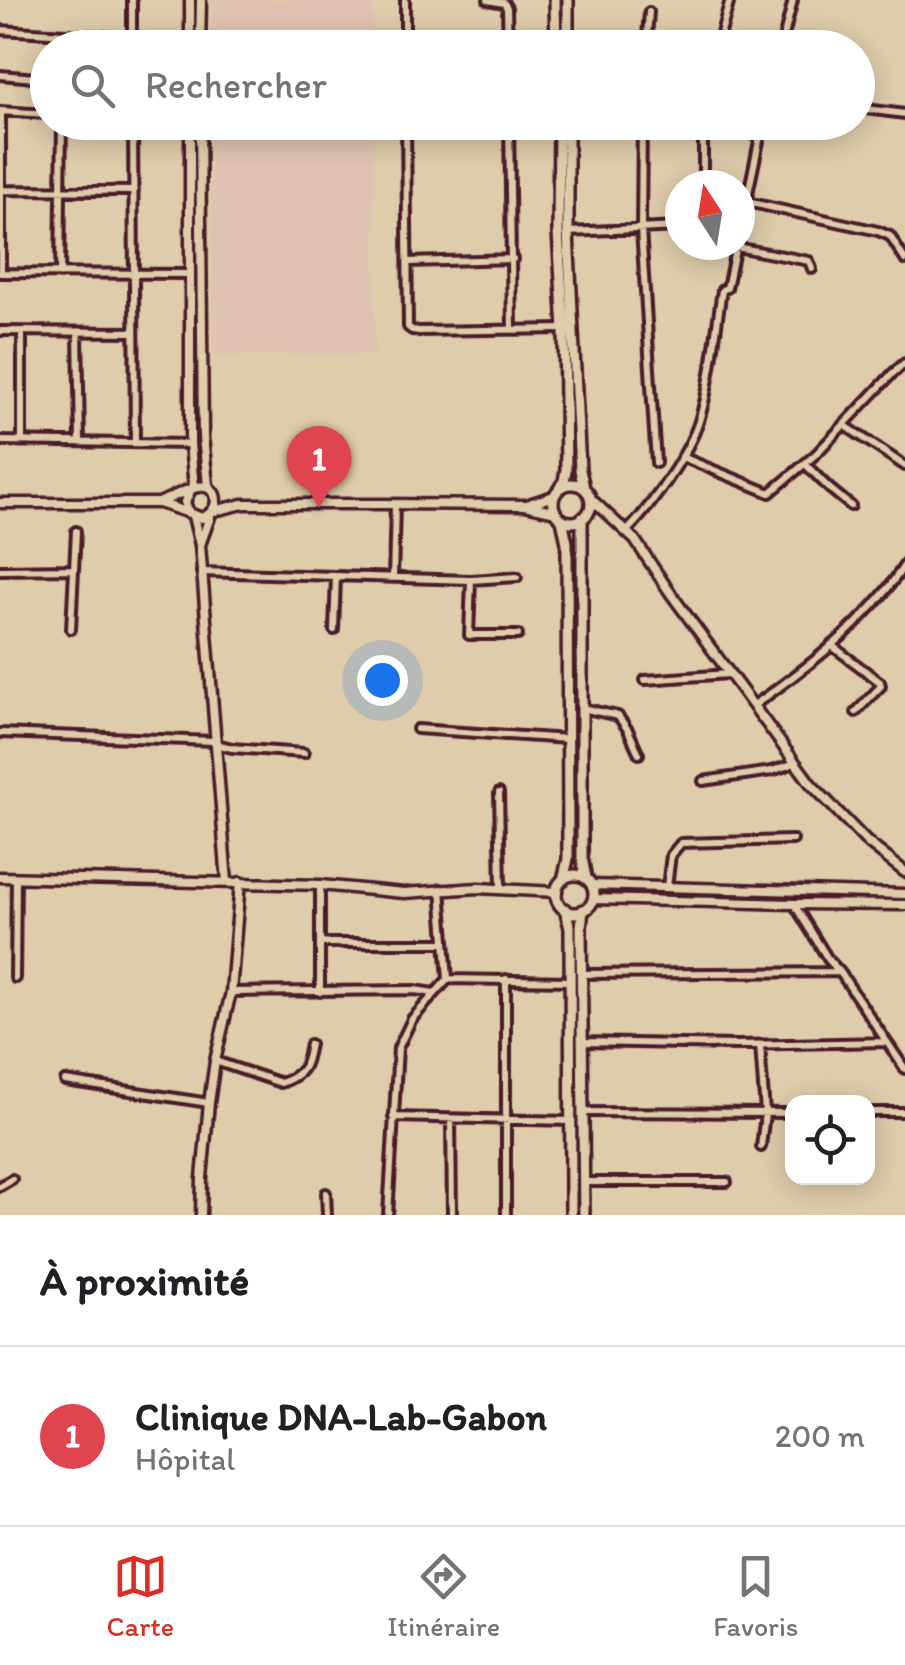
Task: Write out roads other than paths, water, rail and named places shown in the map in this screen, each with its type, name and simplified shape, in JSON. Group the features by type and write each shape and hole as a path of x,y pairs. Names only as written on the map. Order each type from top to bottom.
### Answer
{"main road":[{"path":"555,0 556,30"},
{"path":"568,0 568,30"},
{"path":"559,140 566,470 553,504 567,543 568,859 556,892 558,902 574,912 583,910 593,899 582,858 582,518"},
{"path":"559,516 572,522 582,518 590,510 591,499 580,470 568,232 568,140"},
{"path":"556,493 572,484 584,488"},
{"path":"563,880 574,875 589,882"},
{"path":"565,909 570,928 571,1215"},
{"path":"583,910 584,1215"}],"street":[{"path":"132,0 132,30"},
{"path":"190,0 190,30"},
{"path":"200,30 201,0"},
{"path":"405,0 406,30"},
{"path":"488,0 498,0 507,8 508,30"},
{"path":"722,30 730,0"},
{"path":"786,30 793,0"},
{"path":"647,30 648,12"},
{"path":"0,30 30,33"},
{"path":"0,75 30,78"},
{"path":"875,110 905,114"},
{"path":"30,113 0,111 0,273 190,274"},
{"path":"60,274 62,140"},
{"path":"133,140 135,443"},
{"path":"194,140 190,274 192,489 185,502 200,545 227,882"},
{"path":"195,140 203,437 208,486 216,503 200,545"},
{"path":"406,140 408,327 564,329"},
{"path":"510,140 512,330"},
{"path":"642,140 641,229 656,463"},
{"path":"702,170 703,140"},
{"path":"754,170 760,140"},
{"path":"0,190 134,190"},
{"path":"755,204 890,236 905,260"},
{"path":"568,232 665,228"},
{"path":"755,250 809,261 812,269"},
{"path":"408,262 512,259"},
{"path":"627,531 682,456 698,424 722,290 727,288 733,260"},
{"path":"0,331 134,332"},
{"path":"22,331 22,441"},
{"path":"78,332 80,442"},
{"path":"682,456 768,494 805,464 905,364"},
{"path":"844,425 905,466"},
{"path":"0,441 190,444"},
{"path":"805,464 851,506"},
{"path":"159,503 203,487 243,504"},
{"path":"524,505 556,493"},
{"path":"591,499 627,531 795,763 834,810 905,872"},
{"path":"0,503 159,503 202,518 243,504 524,505 559,516"},
{"path":"393,578 395,505"},
{"path":"71,629 76,531"},
{"path":"753,706 830,645 882,597 905,564"},
{"path":"0,570 74,568"},
{"path":"201,572 471,580 517,577"},
{"path":"334,630 336,576"},
{"path":"471,580 469,635 518,635"},
{"path":"830,645 880,682 881,686 856,712"},
{"path":"645,680 729,674"},
{"path":"582,708 618,716 639,754"},
{"path":"416,729 568,739"},
{"path":"0,733 214,742 232,748 304,753"},
{"path":"703,781 772,771 795,763"},
{"path":"499,793 501,888"},
{"path":"666,887 671,856 682,842 793,840"},
{"path":"15,978 16,876"},
{"path":"0,877 320,885 404,893 501,888 556,892"},
{"path":"202,1215 208,1103 231,992 240,882"},
{"path":"589,882 905,894"},
{"path":"320,885 320,992"},
{"path":"441,889 448,979"},
{"path":"593,899 905,905"},
{"path":"794,904 905,1070"},
{"path":"320,943 445,943"},
{"path":"582,974 840,972"},
{"path":"388,1215 400,1040 412,1019 448,979 570,982"},
{"path":"506,979 506,1215"},
{"path":"231,992 434,993"},
{"path":"583,1042 888,1042"},
{"path":"215,1061 281,1083 302,1071 310,1044"},
{"path":"760,1044 762,1147"},
{"path":"65,1081 208,1103"},
{"path":"584,1112 785,1113"},
{"path":"875,1112 905,1112"},
{"path":"393,1117 571,1120"},
{"path":"450,1119 452,1215"},
{"path":"0,1186 12,1179"},
{"path":"584,1182 727,1182"},
{"path":"326,1193 326,1215"}],"place":[{"name":"Clinique DNA-Lab-Gabon","path":"319,508"}]}
